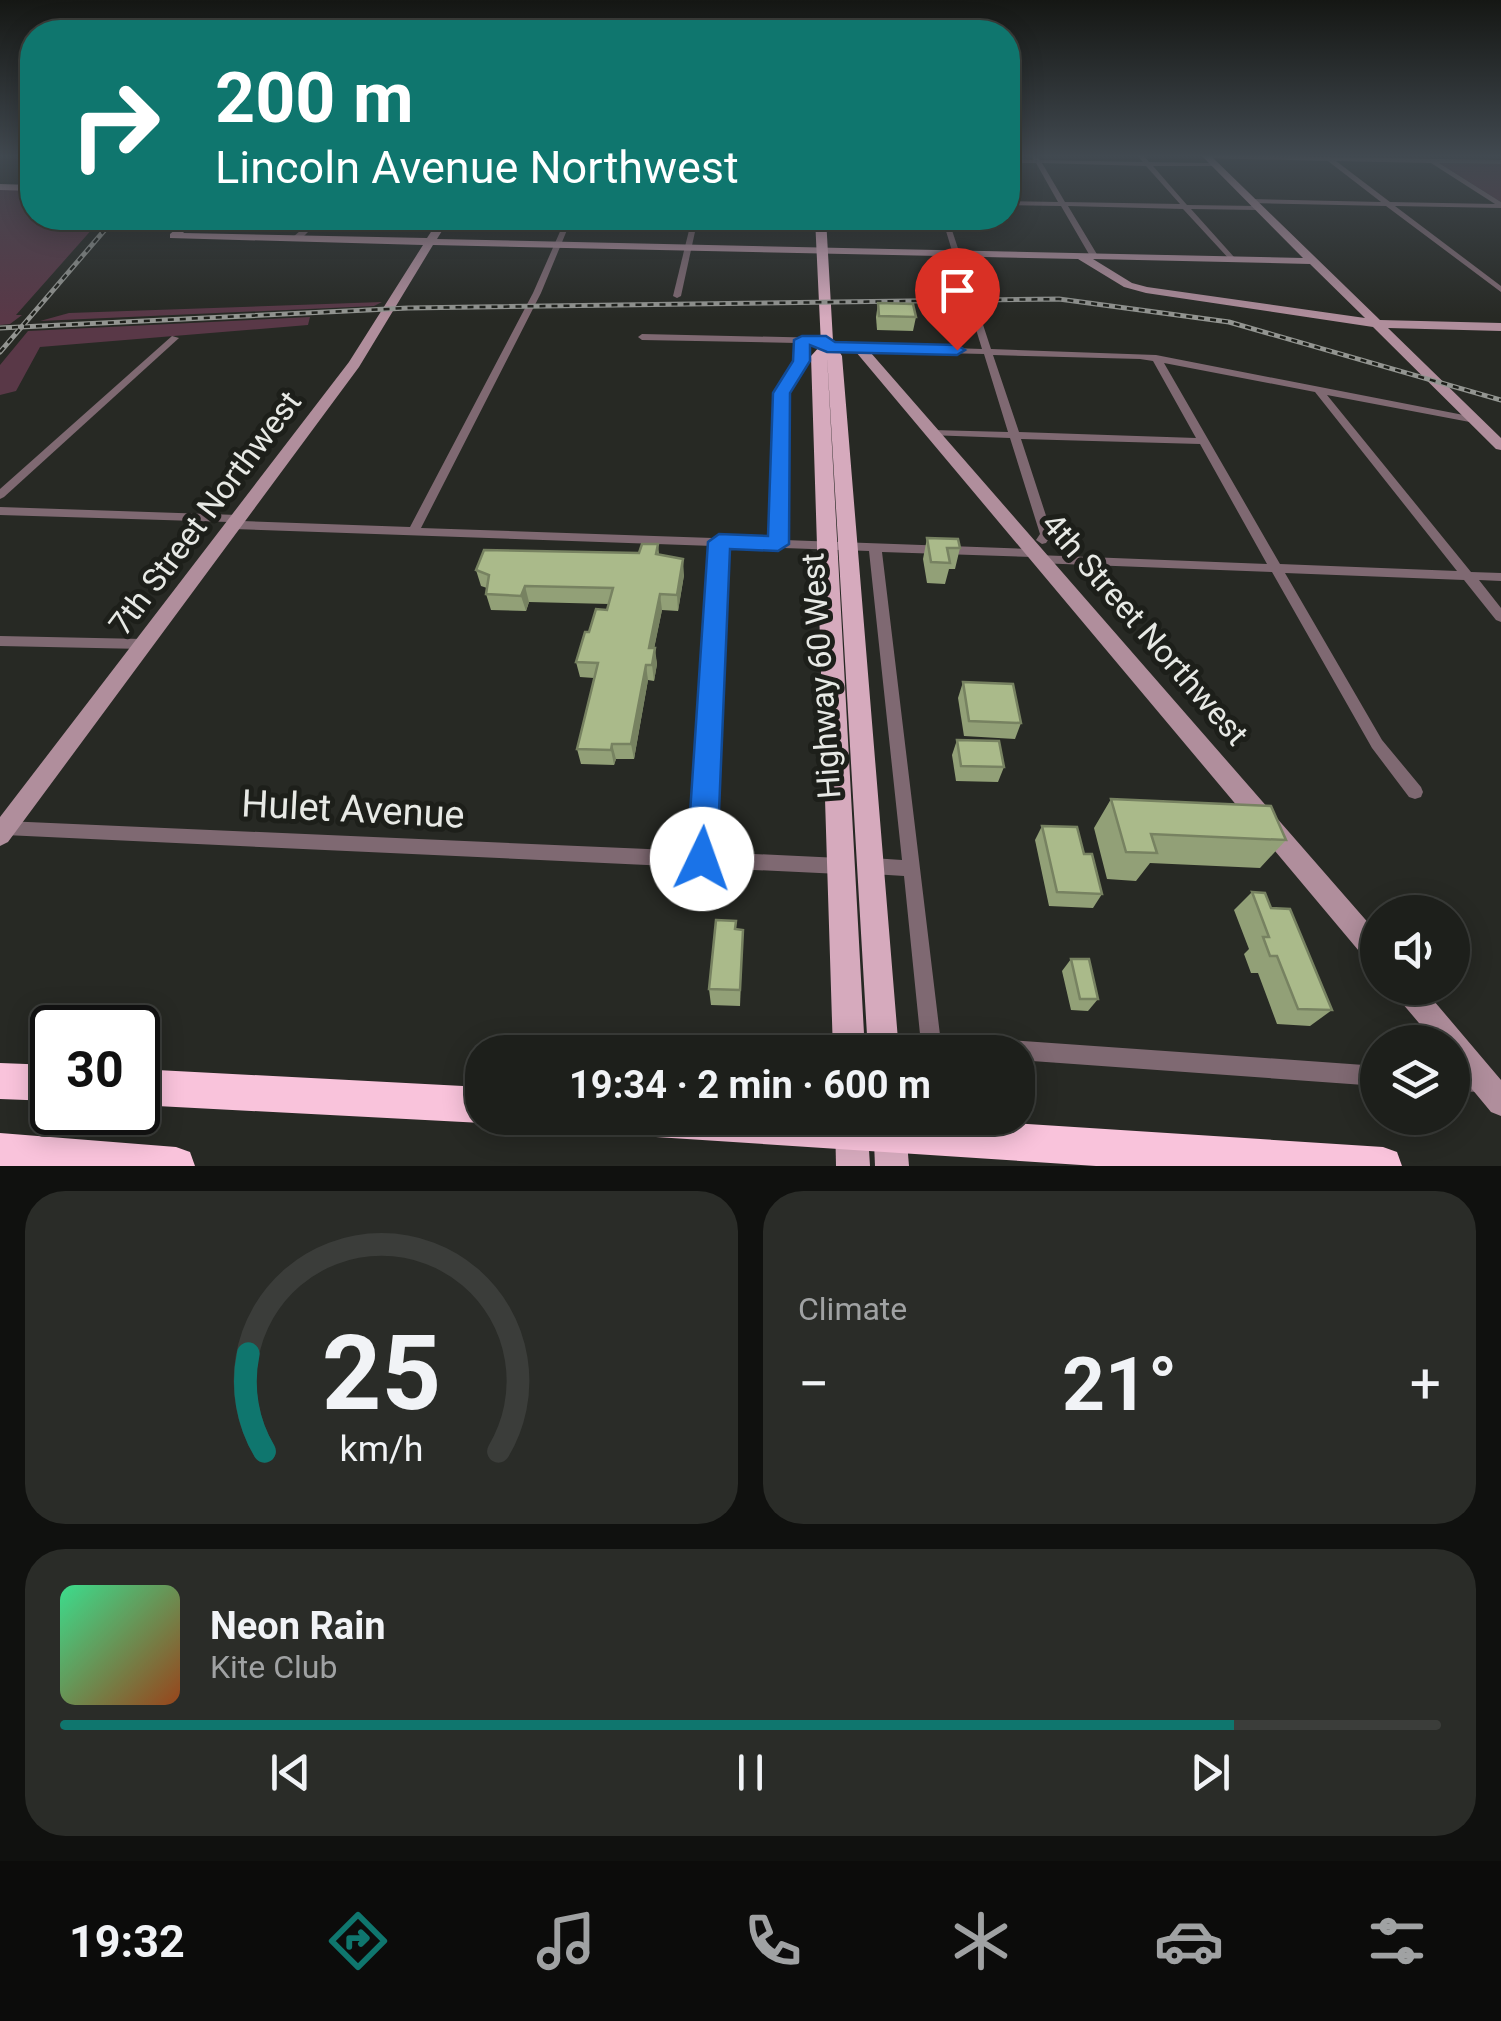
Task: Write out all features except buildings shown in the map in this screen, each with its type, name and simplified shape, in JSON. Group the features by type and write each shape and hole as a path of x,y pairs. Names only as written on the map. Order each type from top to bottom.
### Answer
{"highway":[{"path":"0,1081 30,1082"},
{"path":"160,1088 465,1103"},
{"path":"815,1135 1383,1166"},
{"path":"0,1152 176,1166"}],"main road":[{"path":"821,230 827,344"},
{"name":"Highway 60 West","path":"827,344 818,356 851,546 883,1035"},
{"name":"Highway 60 West","path":"847,1035 842,866 851,546"}],"street":[{"path":"1066,209 1107,270 1128,285 1146,290 1378,324 1501,327"},
{"path":"1188,209 1231,259"},
{"path":"1260,209 1501,446"},
{"path":"1395,209 1501,290"},
{"path":"181,230 174,236 1313,261"},
{"path":"296,240 307,230"},
{"name":"7th Street Northwest","path":"2,831 372,340 436,230"},
{"path":"414,530 537,293 563,230"},
{"path":"678,296 692,230"},
{"path":"949,230 1046,534 1037,550"},
{"path":"1063,254 1107,270"},
{"path":"642,337 802,340 860,348 1156,358 1474,420"},
{"path":"0,495 175,338"},
{"path":"778,544 782,393 801,361 802,340"},
{"name":"4th Street Northwest","path":"860,348 1037,550 1360,933"},
{"path":"1156,358 1377,744 1415,792"},
{"path":"1317,389 1501,618"},
{"path":"932,434 1203,441"},
{"path":"0,511 719,542 1037,550 1278,570 1501,578"},
{"path":"702,859 719,542"},
{"path":"851,546 910,868 930,1044 1360,1075"},
{"path":"0,640 143,644"},
{"name":"Hulet Avenue","path":"2,831 842,866"},
{"path":"872,866 910,868"},
{"path":"1420,1005 1437,1025"},
{"path":"1470,1065 1492,1092"}],"shaded area":[{"path":"0,209 20,209 20,230 91,230 16,315 22,315 10,324 0,325"},
{"path":"382,302 374,306 40,321 69,313"},
{"path":"310,317 308,325 40,347 16,391 0,395 0,365 28,331"}],"railway":[{"path":"22,327 105,230"},
{"path":"22,327 408,308 1059,299 1229,322 1501,400"},
{"path":"0,328 22,327"},
{"path":"0,352 22,327"}],"route":[{"path":"702,859 719,542 778,544 782,393 801,361 802,340 826,341 827,347 957,350"}]}
